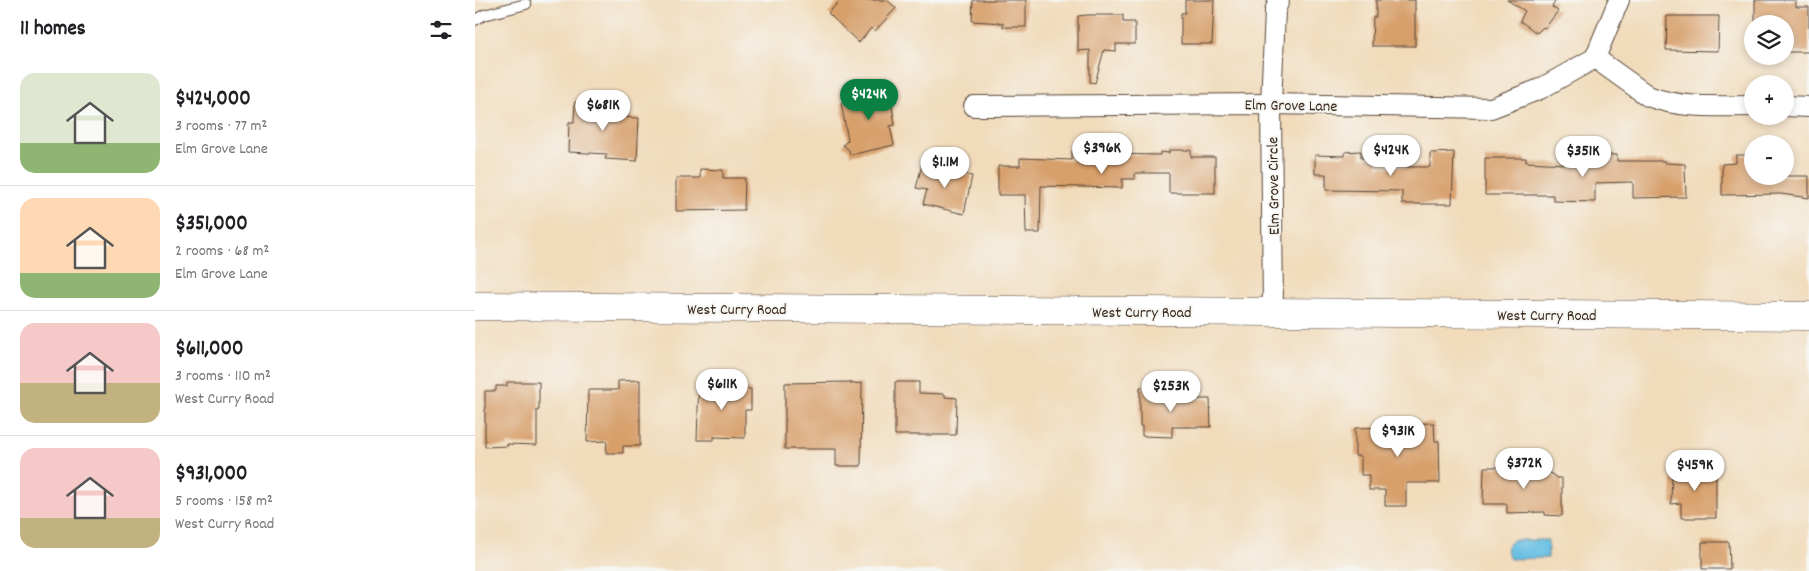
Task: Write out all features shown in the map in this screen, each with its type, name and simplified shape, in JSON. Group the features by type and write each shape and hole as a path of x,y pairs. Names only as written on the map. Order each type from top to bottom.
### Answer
{"street":[{"name":"Elm Grove Circle","path":"1273,312 1271,104 1275,11 1279,0"},
{"path":"1619,0 1595,58 1648,96 1657,100 1685,105 1744,106"},
{"name":"Elm Grove Lane","path":"975,106 1271,104 1491,108 1541,89 1595,58"},
{"path":"1794,106 1809,107"},
{"name":"West Curry Road","path":"475,306 1809,316"}],"lane":[{"path":"475,20 484,15 526,4"}],"water":[{"path":"1513,540 1548,540 1548,558 1510,559 1506,548"}],"building":[{"path":"841,0 887,0 896,8 875,31 871,28 859,43 828,13"},
{"path":"973,0 1026,0 1026,27 1003,27 1003,23 972,21"},
{"path":"1185,0 1214,0 1212,44 1181,44 1181,13 1185,13"},
{"path":"1376,0 1415,0 1415,46 1372,46 1373,17 1376,17"},
{"path":"1507,0 1556,0 1552,7 1558,11 1545,28 1543,27 1537,33 1520,21 1525,11"},
{"path":"1755,0 1796,0 1796,7 1809,7 1809,52 1794,52 1794,15 1755,15"},
{"path":"1123,15 1123,22 1135,22 1135,44 1116,44 1116,51 1104,50 1095,83 1090,82 1090,50 1078,51 1078,16"},
{"path":"1667,16 1719,16 1718,51 1666,50"},
{"path":"885,84 887,95 890,94 895,125 890,126 894,145 850,155 849,150 843,145 848,140 841,103 866,97 864,87"},
{"path":"575,102 618,105 618,117 639,118 637,161 605,159 607,154 568,152 569,122 574,122"},
{"path":"1169,150 1191,150 1191,157 1215,157 1215,193 1169,193 1169,173 1135,173 1135,179 1122,179 1122,188 1041,186 1040,233 1026,233 1025,195 998,195 998,166 1020,166 1020,158 1072,160 1072,151 1104,152 1104,154 1160,155 1160,152 1169,153"},
{"path":"1361,151 1361,158 1378,157 1378,167 1430,167 1430,153 1454,152 1452,204 1402,204 1402,191 1326,190 1326,174 1315,174 1315,155 1345,156 1345,152"},
{"path":"1585,154 1617,155 1617,161 1665,161 1665,163 1685,164 1686,197 1633,198 1633,182 1595,183 1595,202 1553,201 1553,195 1485,195 1485,158 1526,158 1526,162 1565,164 1565,161 1584,161"},
{"path":"1736,155 1744,155 1744,185 1794,185 1794,176 1809,176 1809,198 1781,194 1722,195 1722,164 1736,163"},
{"path":"922,165 972,176 964,214 923,204 927,190 916,188"},
{"path":"700,169 723,170 723,178 745,178 744,210 676,211 676,178 700,178"},
{"path":"640,380 640,446 623,446 623,453 606,453 607,441 587,442 588,390 618,390 618,381"},
{"path":"699,380 724,381 723,388 751,389 751,410 745,410 745,438 714,437 714,440 697,440"},
{"path":"507,382 539,382 537,445 507,444 508,446 485,447 485,391 496,391 496,386 507,386"},
{"path":"851,382 850,384 862,383 861,466 836,466 836,449 785,449 785,383"},
{"path":"895,382 919,382 919,393 945,394 945,397 957,398 956,435 895,435"},
{"path":"1140,387 1163,387 1163,399 1210,399 1211,427 1172,427 1172,437 1142,436 1142,426 1140,426"},
{"path":"1434,423 1435,441 1439,441 1440,483 1406,483 1406,506 1385,506 1385,490 1369,490 1369,475 1361,475 1361,456 1355,456 1355,428 1391,427 1391,424"},
{"path":"1484,467 1542,467 1557,478 1562,478 1562,516 1545,515 1545,512 1507,513 1507,504 1483,504"},
{"path":"1675,467 1716,467 1716,518 1681,518 1681,503 1671,504 1672,474 1675,474"},
{"path":"1702,542 1729,542 1730,569 1702,569"}]}
